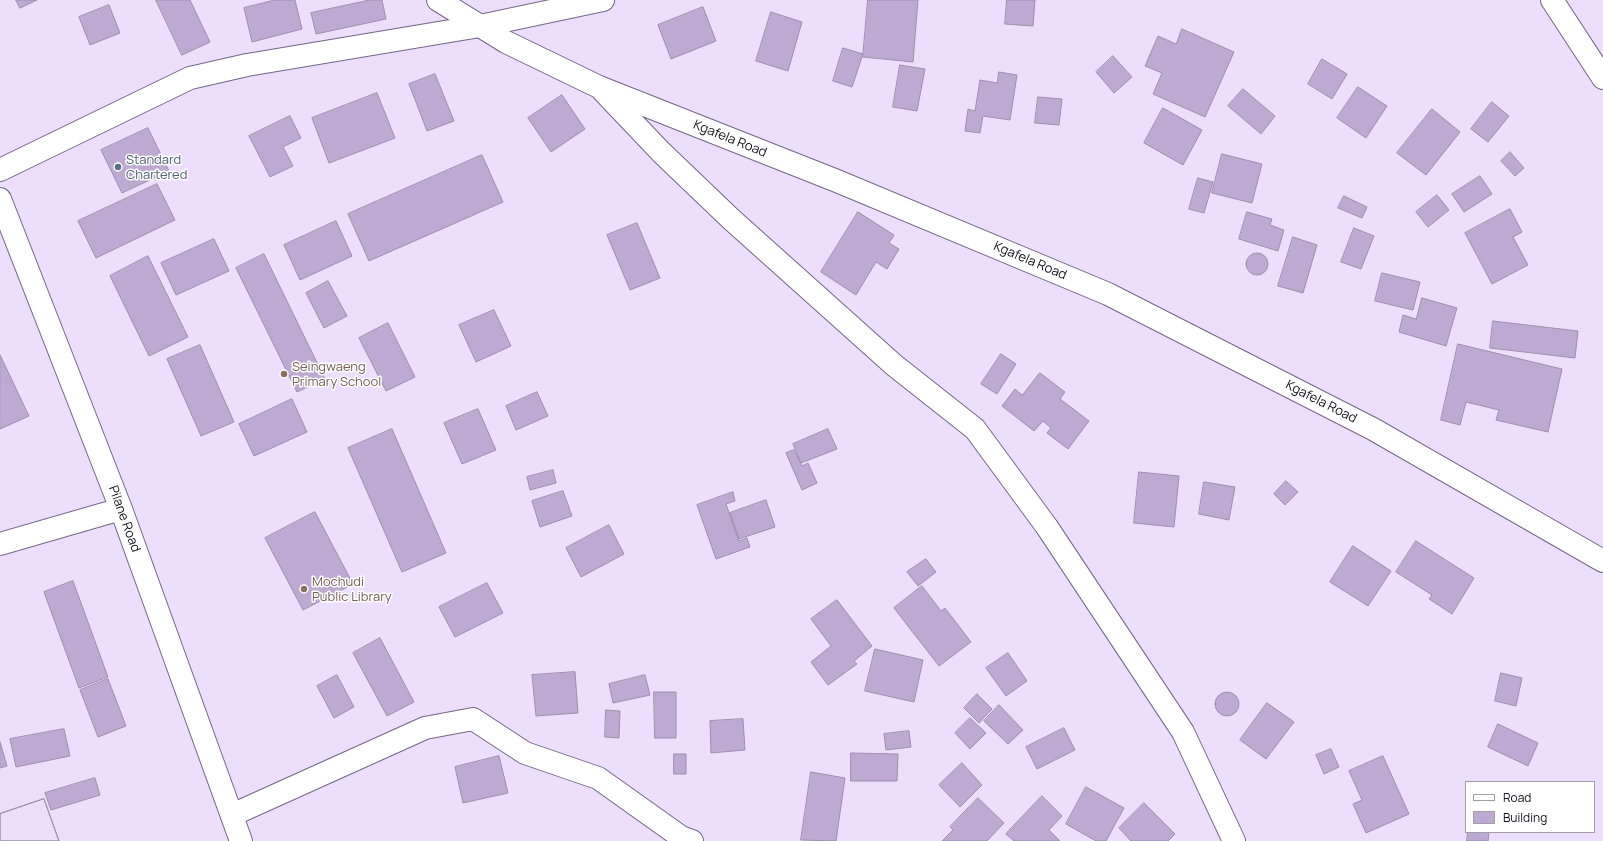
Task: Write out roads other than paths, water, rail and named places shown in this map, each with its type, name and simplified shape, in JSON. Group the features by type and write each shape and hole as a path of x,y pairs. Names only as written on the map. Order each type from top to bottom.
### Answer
{"street":[{"name":"Kgafela Road","path":"438,0 506,42 598,87 844,184 1108,294 1373,429 1603,561"},
{"path":"0,170 190,78 247,65 480,26 603,0"},
{"path":"1552,0 1603,78"},
{"path":"598,87 661,152 731,219 894,365 975,429 1047,527 1183,732 1234,841"},
{"name":"Pilane Road","path":"0,199 120,509 241,841"},
{"path":"0,544 120,509"},
{"path":"232,816 426,728 474,719 525,753 598,778 681,837 692,841"}],"place":[{"name":"Standard Chartered","path":"118,167"},
{"name":"Seingwaeng Primary School","path":"284,374"},
{"name":"Mochudi Public Library","path":"304,589"}]}
